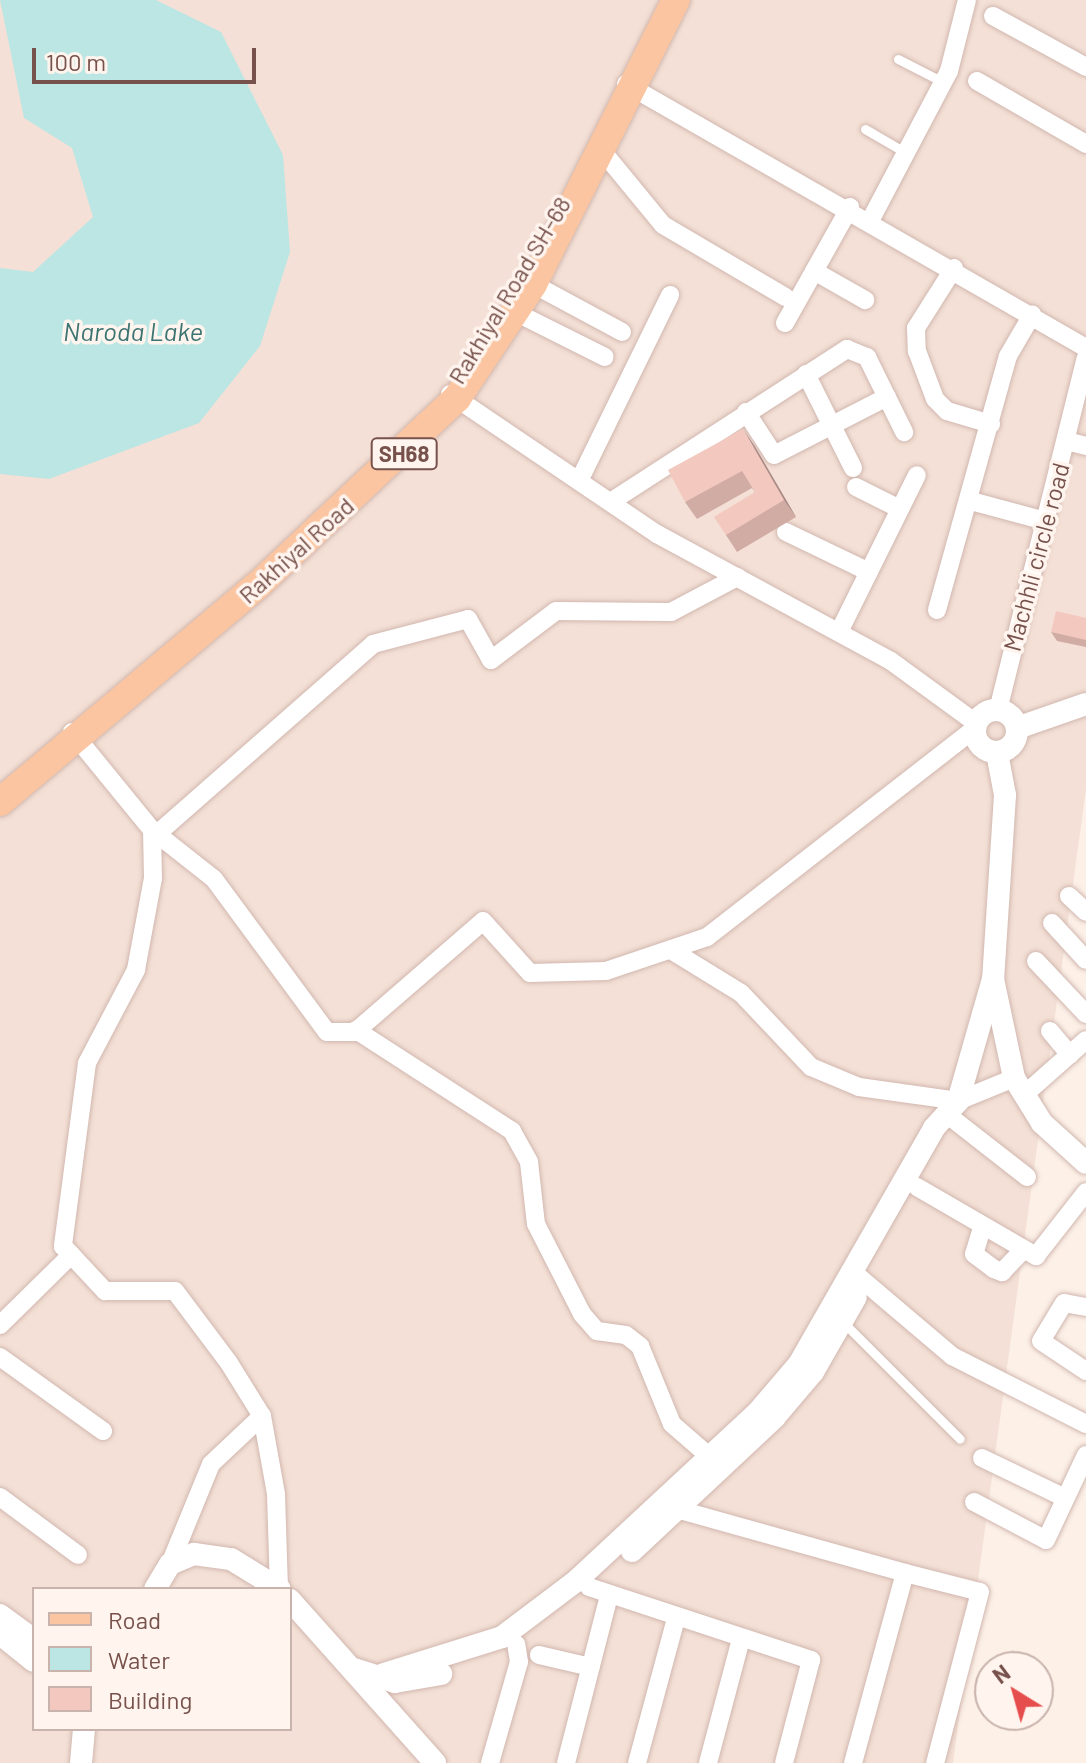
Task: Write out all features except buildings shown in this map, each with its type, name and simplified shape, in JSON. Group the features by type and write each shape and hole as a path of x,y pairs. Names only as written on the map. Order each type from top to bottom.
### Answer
{"main road":[{"name":"Rakhiyal Road SH-68","path":"452,395 630,86 665,0"},
{"name":"Rakhiyal Road","path":"0,802 72,733 258,585 452,395 517,313 603,152 630,86 676,0"},
{"name":"SH68","path":"0,782 72,733"}],"street":[{"path":"871,219 943,82 967,0"},
{"path":"993,16 1086,67"},
{"path":"977,81 1086,144"},
{"path":"630,86 871,219 1086,348"},
{"path":"603,152 663,225 785,297"},
{"path":"785,323 850,207"},
{"path":"954,268 916,328 917,351 935,399 947,411 991,424"},
{"path":"814,271 865,300"},
{"path":"533,284 622,332"},
{"path":"580,479 670,295"},
{"path":"517,313 605,357"},
{"path":"937,610 971,501 1008,356 1032,315"},
{"path":"612,501 847,349 861,350 904,432"},
{"name":"Machhli circle road","path":"998,710 1085,366"},
{"path":"806,374 855,478 900,509"},
{"path":"452,395 612,501 737,577 839,632 976,726 980,746 997,753"},
{"path":"746,412 770,455 887,397"},
{"path":"1066,441 1086,446"},
{"path":"839,632 917,475"},
{"path":"971,501 1045,521"},
{"path":"786,532 869,572"},
{"path":"279,1587 276,1494 262,1416 175,1291 105,1291 63,1246 87,1063 136,970 153,878 155,832 373,644 468,619 491,660 556,611 671,612 737,577"},
{"path":"1017,728 1086,704"},
{"path":"72,733 155,832 214,879 327,1032 356,1030 483,921 530,973 606,971 707,937 998,710 1017,728"},
{"path":"997,753 1014,743 1017,728"},
{"path":"354,1669 384,1674 395,1682 445,1673 516,1644 599,1592 680,1510 799,1364 917,1187 949,1133 951,1112 993,979 1005,795 997,753"},
{"path":"1069,896 1086,912"},
{"path":"1052,923 1086,960"},
{"path":"671,950 741,993 811,1067 859,1087 951,1112 1027,1177"},
{"path":"1036,961 1086,1014"},
{"path":"993,979 1020,1086 1042,1123 1086,1163"},
{"path":"356,1030 512,1131 529,1162 536,1224 582,1314 597,1331 626,1335 640,1346 672,1424 717,1463"},
{"path":"1050,1031 1070,1055"},
{"path":"384,1674 502,1637 576,1581 717,1463 813,1372 843,1322 858,1277 934,1128 951,1112 1020,1086 1070,1055 1086,1040"},
{"path":"917,1187 1021,1252 1036,1256 1086,1192"},
{"path":"982,1228 974,1254 994,1269 1002,1272 1021,1252"},
{"path":"0,1325 71,1255"},
{"path":"858,1277 952,1356 1086,1424"},
{"path":"1086,1307 1064,1303 1041,1341 1086,1371"},
{"path":"0,1357 103,1431"},
{"path":"156,1587 170,1564 211,1464 262,1416"},
{"path":"974,1502 1046,1540 1086,1455"},
{"path":"982,1458 1065,1498"},
{"path":"0,1522 6,1502 78,1555"},
{"path":"680,1510 980,1592 935,1763"},
{"path":"170,1564 194,1554 231,1559 277,1587"},
{"path":"853,1763 905,1573"},
{"path":"599,1592 811,1660 784,1763"},
{"path":"566,1763 591,1667 599,1592"},
{"path":"292,1602 435,1763"},
{"path":"0,1615 32,1639"},
{"path":"637,1763 676,1618"},
{"path":"0,1634 32,1659"},
{"path":"708,1763 741,1639"},
{"path":"490,1763 519,1662 516,1644"},
{"path":"539,1655 591,1667"},
{"path":"81,1763 84,1731"}],"lane":[{"path":"898,59 943,82"},
{"path":"865,129 906,153"},
{"path":"843,1322 960,1439"}],"shaded area":[{"path":"0,0 1086,0 1086,789 953,1763 0,1763"}],"water":[{"name":"Naroda Lake","path":"0,0 156,0 221,32 283,155 290,252 260,346 199,423 49,479 0,474 0,268 33,272 93,217 72,148 24,118"}]}
